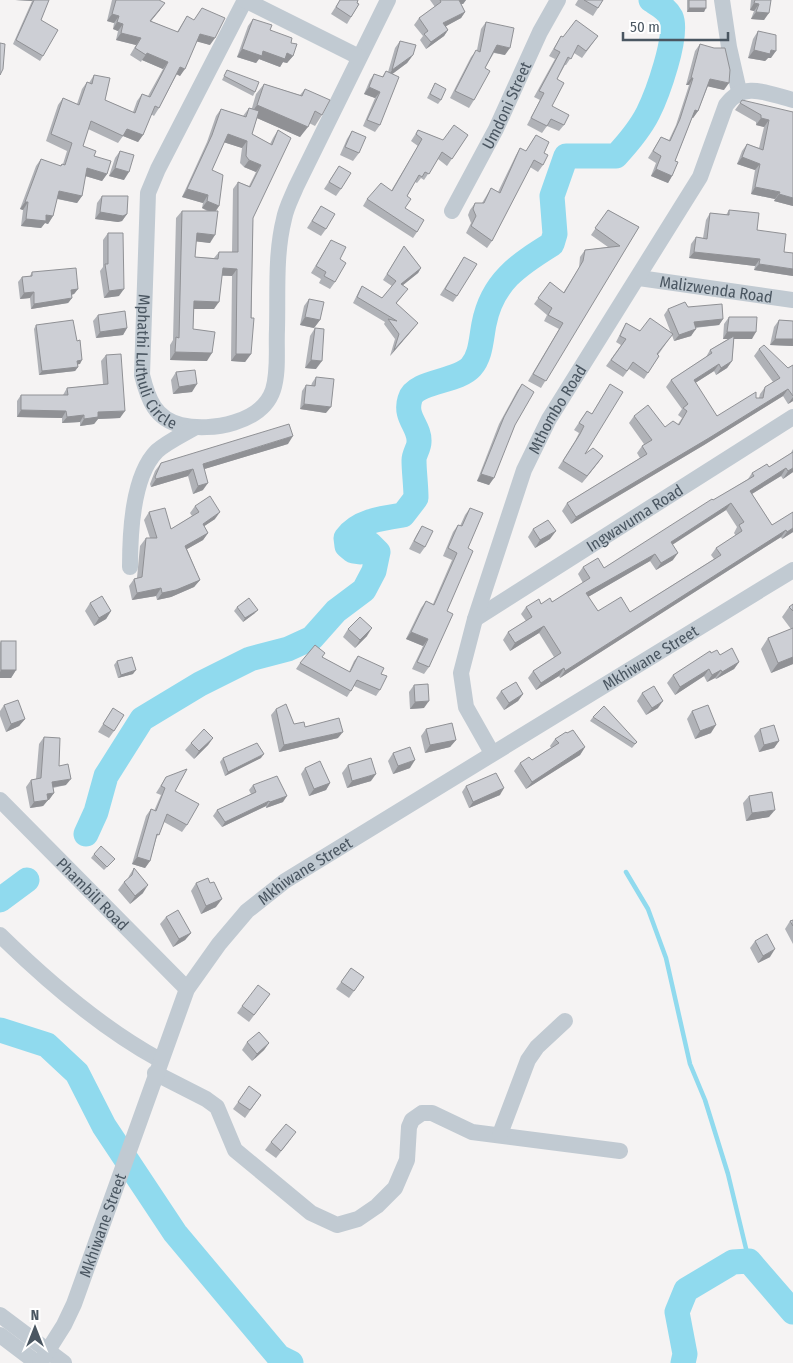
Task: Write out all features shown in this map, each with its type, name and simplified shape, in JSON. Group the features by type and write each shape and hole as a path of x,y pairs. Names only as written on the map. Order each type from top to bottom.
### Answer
{"street":[{"name":"Mphathi Luthuli Circle","path":"245,0 158,169 148,193 142,375 149,402 169,422 194,428 220,426 242,419 261,408 272,391 276,370 279,249 284,218 296,187 388,0"},
{"path":"245,0 359,58"},
{"name":"Umdoni Street","path":"452,211 496,129 540,32 558,0"},
{"path":"722,0 729,47 739,91 750,90 793,100"},
{"name":"Mthombo Road","path":"492,753 466,708 461,673 475,619 533,447 700,177 726,104 739,91"},
{"name":"Malizwenda Road","path":"639,278 793,300"},
{"name":"Ingwavuma Road","path":"475,619 793,417"},
{"path":"130,567 130,538 134,509 141,481 149,463 158,450 194,428"},
{"name":"Mkhiwane Street","path":"41,1359 64,1325 74,1304 106,1208 186,989 218,944 248,911 285,881 793,570"},
{"name":"Phambili Road","path":"0,800 186,989"},
{"path":"0,935 35,969 128,1043 155,1074 206,1099 217,1107 222,1114 231,1143 245,1160 311,1214 337,1225 358,1219 377,1206 395,1188 407,1160 409,1127 412,1120 422,1113 432,1114 472,1132 500,1134 620,1151"},
{"path":"500,1134 528,1060 537,1047 565,1021"},
{"path":"0,1315 41,1359"},
{"path":"0,1335 41,1359 64,1363"}],"building":[{"path":"34,0 49,0 41,20 58,30 43,56 16,40"},
{"path":"116,0 159,0 165,3 150,21 178,32 187,16 194,20 202,8 225,18 215,38 200,34 185,69 180,67 159,108 155,106 143,135 127,129 123,136 91,121 83,146 96,151 94,156 111,161 107,174 87,168 82,196 59,191 53,216 46,215 46,221 26,219 28,202 25,202 41,159 61,166 62,164 65,165 72,143 51,134 63,98 79,105 87,82 92,84 94,75 110,78 105,100 135,113 142,94 150,97 168,62 147,53 146,55 135,48 141,38 121,33 123,24 117,22 119,16 112,14"},
{"path":"340,0 358,0 357,3 359,4 351,17 336,7"},
{"path":"440,0 459,0 465,12 443,23 448,30 431,42 424,34 428,31 419,18 441,2"},
{"path":"584,0 603,0 598,8"},
{"path":"689,0 706,0 706,8 689,8"},
{"path":"755,0 771,0 769,13 756,12 759,4 754,3"},
{"path":"253,19 272,25 270,30 292,38 291,43 297,44 293,56 287,53 285,59 263,51 262,56 242,49"},
{"path":"576,20 598,36 586,51 578,45 571,59 568,57 557,79 564,83 552,106 569,115 564,125 551,119 547,126 531,118 544,93 539,91 560,52 554,49 561,36 563,37"},
{"path":"486,22 514,28 510,48 497,45 485,68 490,71 474,100 455,91 476,50 480,52"},
{"path":"758,31 776,35 776,51 771,50 770,54 754,50"},
{"path":"400,41 416,45 413,55 392,70"},
{"path":"0,43 5,44 3,69 0,75"},
{"path":"700,44 714,48 725,48 730,70 729,83 710,79 698,111 695,110 675,161 678,162 672,176 656,169 661,156 653,151 661,137 670,141 680,119 693,78 691,78"},
{"path":"227,70 259,82 255,92 224,76"},
{"path":"386,71 399,77 380,125 367,120 380,92 369,87 374,74 383,77"},
{"path":"435,83 446,89 441,100 430,94"},
{"path":"264,84 302,96 305,89 330,100 322,115 315,111 308,127 257,105"},
{"path":"742,100 793,112 793,198 779,194 780,192 755,187 760,164 742,157 747,144 763,150 769,120 761,118 761,115 740,103"},
{"path":"249,108 259,111 252,134 272,145 278,130 291,138 253,218 251,318 254,318 251,354 236,354 237,269 223,268 219,302 194,301 193,329 215,332 212,353 175,352 176,337 179,338 182,211 218,211 215,235 197,233 195,257 218,259 219,252 238,252 238,182 250,187 261,165 249,160 246,156 247,141 228,134 212,170 223,175 219,206 207,201 208,195 187,189 212,135 221,109 246,117"},
{"path":"454,125 468,135 452,159 442,152 429,174 425,172 422,177 419,175 407,196 411,199 405,208 424,220 417,232 367,199 381,183 392,191 422,139 416,134 418,130 443,140"},
{"path":"352,131 366,137 359,153 345,147"},
{"path":"536,135 549,142 544,153 548,155 543,165 534,160 492,241 471,226 476,216 473,209 475,203 484,203 491,188 500,193 520,148 526,151"},
{"path":"120,151 134,155 129,172 115,168"},
{"path":"339,166 351,173 341,189 329,182"},
{"path":"102,196 128,196 127,214 123,216 100,212"},
{"path":"321,206 335,214 326,229 312,221"},
{"path":"608,210 639,227 546,381 533,374 563,323 548,315 552,308 538,298 550,282 564,293 583,261 585,250 620,246 595,228"},
{"path":"729,210 759,213 757,230 786,234 784,252 793,253 793,269 759,264 760,259 694,252 696,237 707,239 710,213 729,215"},
{"path":"108,233 123,233 124,289 109,291 105,264 108,264"},
{"path":"331,240 346,247 340,259 346,263 335,282 324,276 326,272 316,266"},
{"path":"404,246 421,268 401,284 408,289 396,303 418,323 394,350 399,334 388,319 397,321 357,297 362,286 382,298 396,281 387,274"},
{"path":"464,257 477,264 457,296 445,289"},
{"path":"76,268 78,289 71,290 72,298 34,304 34,292 24,293 22,277 32,276 32,272"},
{"path":"309,299 324,302 320,320 305,317"},
{"path":"685,302 688,307 722,304 723,319 694,322 696,329 679,335 668,309"},
{"path":"125,311 127,328 100,332 98,315"},
{"path":"729,317 757,317 756,332 727,332"},
{"path":"650,318 673,334 657,354 659,356 648,373 633,362 627,371 611,360 626,339 620,336 626,323 640,331"},
{"path":"73,320 77,341 80,340 82,360 77,361 78,367 42,371 36,325"},
{"path":"779,320 793,321 793,339 775,339"},
{"path":"315,328 324,329 322,361 311,360"},
{"path":"734,336 732,361 721,368 719,364 694,380 717,416 756,392 756,398 763,398 765,387 780,378 759,349 764,345 788,368 793,365 793,396 788,389 576,517 567,503 647,454 642,446 652,440 634,416 648,405 665,427 673,421 679,425 687,411 683,408 688,404 671,380 712,353 710,350"},
{"path":"121,354 125,411 98,412 98,417 84,419 84,415 67,417 66,411 21,410 21,395 68,395 67,388 108,384 106,355"},
{"path":"195,370 197,384 179,387 176,372"},
{"path":"316,377 334,379 331,407 304,404 306,385 315,386"},
{"path":"522,384 534,392 515,425 494,478 481,474 504,417"},
{"path":"610,384 623,392 585,454 593,448 603,456 587,476 563,461 584,426 579,423 587,411 592,414"},
{"path":"289,424 293,436 203,464 208,483 198,486 193,469 156,479 155,477 161,463"},
{"path":"793,452 793,468 788,471 786,468 750,491 772,525 793,512 793,528 787,532 786,530 565,671 564,668 541,683 533,671 561,653 544,626 515,643 508,632 532,617 526,607 539,599 541,604 550,598 552,602 590,578 583,567 598,558 604,568 712,499 754,476 752,473 767,464 769,467","holes":["731,503 744,522 739,525 742,531 716,548 721,555 630,612 621,597 598,611 586,593 655,554 661,563 678,553 671,542"]},
{"path":"210,496 220,512 203,524 208,533 185,546 200,580 176,590 162,593 161,588 137,593 134,579 142,577 146,538 157,538 149,512 165,508 171,529 199,512 195,506"},
{"path":"470,508 483,513 468,548 473,551 447,611 453,614 429,667 417,662 428,639 411,632 426,601 434,605 457,553 448,548 458,525 462,526"},
{"path":"548,520 556,531 540,540 533,529"},
{"path":"422,526 433,531 425,547 414,541"},
{"path":"102,596 111,611 99,618 90,603"},
{"path":"249,598 258,610 245,618 237,607"},
{"path":"360,617 372,628 360,640 348,629"},
{"path":"793,628 793,657 778,663 768,638"},
{"path":"1,641 16,641 16,670 1,670"},
{"path":"315,645 325,653 322,657 350,672 358,656 384,668 381,674 387,676 380,690 357,680 351,691 300,663"},
{"path":"732,648 739,662 722,672 721,670 712,675 709,669 680,687 673,675 710,651 711,653 717,650 720,655"},
{"path":"132,657 136,670 121,675 117,661"},
{"path":"516,682 523,694 509,703 501,691"},
{"path":"428,684 429,701 415,702 414,685"},
{"path":"654,686 663,701 652,708 642,693"},
{"path":"18,700 25,719 11,724 4,705"},
{"path":"286,704 294,724 304,722 305,727 339,718 343,732 284,745 276,709"},
{"path":"708,705 716,725 700,731 692,711"},
{"path":"604,706 637,742 635,744 593,717"},
{"path":"113,708 124,715 114,731 103,724"},
{"path":"452,723 456,740 430,745 426,729"},
{"path":"774,725 779,741 764,745 760,729"},
{"path":"204,729 213,738 199,751 191,743"},
{"path":"573,730 585,747 532,782 520,763 529,757 532,760 559,743 555,739"},
{"path":"44,737 60,738 59,766 68,764 71,779 52,782 54,793 47,794 48,800 34,802 31,780 41,778"},
{"path":"257,743 264,754 228,772 223,758"},
{"path":"410,747 415,760 398,766 393,753"},
{"path":"371,758 376,774 352,781 348,765"},
{"path":"320,761 330,783 314,789 305,768"},
{"path":"187,769 175,791 199,804 187,825 167,814 159,835 157,834 150,861 137,857 151,809 156,811 165,788 161,786 166,777"},
{"path":"496,773 504,788 473,802 466,786"},
{"path":"277,776 287,796 269,801 225,822 217,810 256,792 253,785"},
{"path":"772,792 775,810 752,813 749,796"},
{"path":"101,846 115,859 107,867 94,854"},
{"path":"134,868 148,885 135,896 124,882 132,875"},
{"path":"208,878 210,883 214,882 222,899 206,906 196,883"},
{"path":"178,910 191,933 179,939 166,917"},
{"path":"767,934 775,949 763,956 755,941"},
{"path":"351,968 364,977 354,991 341,982"},
{"path":"258,985 270,994 254,1015 242,1006"},
{"path":"259,1032 269,1043 257,1054 247,1042"},
{"path":"249,1086 261,1095 250,1110 238,1102"},
{"path":"286,1124 296,1132 281,1151 271,1142"}],"waterway":[{"path":"86,834 96,812 106,776 142,719 200,684 250,659 288,649 312,638 336,611 364,590 374,571 378,552 370,544 360,552 353,551 347,546 346,538 351,532 364,524 403,515 416,498 414,460 419,444 419,436 410,417 410,399 420,389 457,376 471,367 479,353 488,309 500,286 518,267 552,244 555,234 552,196 566,156 616,156 634,136 648,113 666,65 673,26 671,17 663,7 651,0"},
{"path":"626,872 648,909 666,958 690,1064 705,1100 728,1174 749,1261"},
{"path":"0,900 27,880"},
{"path":"0,1030 47,1045 77,1073 104,1126 175,1233 279,1357 291,1363"},
{"path":"683,1363 685,1354 677,1312 686,1290 733,1262 749,1261 793,1312"}]}
